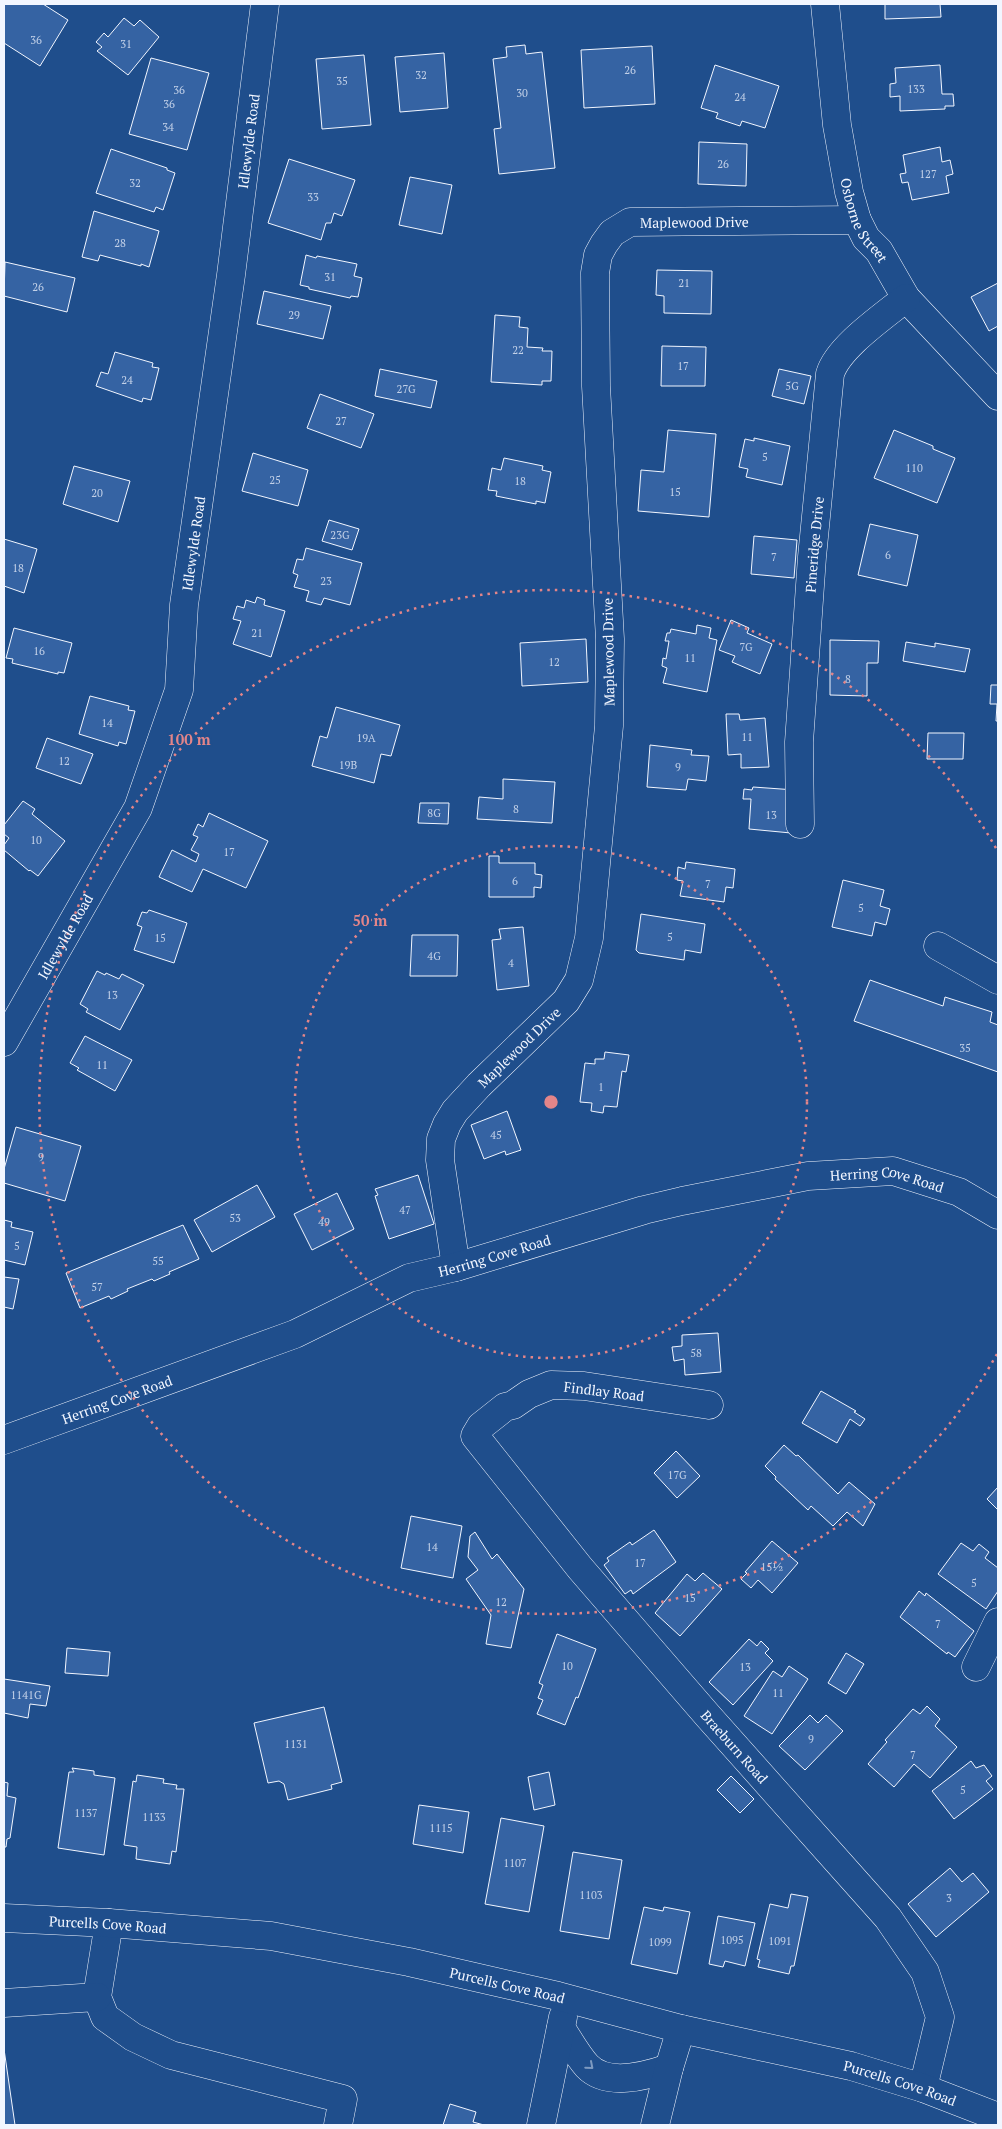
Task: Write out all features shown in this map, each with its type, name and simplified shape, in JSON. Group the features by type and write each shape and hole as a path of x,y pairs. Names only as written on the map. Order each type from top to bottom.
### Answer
{"street":[{"name":"Idlewylde Road","path":"4,1042 138,808 179,690 184,605 231,275 265,4"},
{"name":"Osborne Street","path":"825,4 837,125 849,192 857,220 866,238 879,250 906,298 998,396"},
{"name":"Maplewood Drive","path":"456,1267 440,1160 441,1139 444,1131 455,1111 571,995 579,980 589,938 609,726 610,639 596,377 594,292 598,255 612,233 630,222 857,220"},
{"name":"Pineridge Drive","path":"800,824 799,732 812,557 830,374 832,366 844,350 906,298"},
{"path":"938,946 998,980"},
{"name":"Herring Cove Road","path":"4,1440 295,1334 409,1278 456,1267 644,1210 808,1176 893,1171 959,1192 998,1215"},
{"name":"Findlay Road","path":"481,1426 505,1407 513,1405 529,1394 544,1387 559,1385 584,1386 709,1405"},
{"name":"Braeburn Road","path":"481,1426 475,1436 480,1445 574,1560 708,1716 888,1918 925,1972 940,2017 923,2088"},
{"path":"976,1667 998,1622"},
{"name":"Purcells Cove Road","path":"4,1918 109,1923 271,1936 409,1962 567,1998 681,2029 851,2066 923,2088 998,2117"},
{"path":"109,1923 97,1997 105,2016 133,2037 171,2055 342,2099 338,2125"},
{"path":"4,2003 97,1997"},
{"path":"541,2125 567,1998"},
{"path":"561,2028 589,2068 610,2078 640,2077 669,2068"},
{"path":"655,2125 681,2029"}],"building":[{"path":"4,4 43,4 68,20 40,66 4,43"},
{"path":"885,4 940,4 941,17 885,19"},
{"path":"124,18 134,26 140,20 159,37 128,75 97,51 102,47 96,42 104,33 108,37"},
{"path":"525,45 526,54 542,52 555,168 499,174 494,129 501,128 493,59 507,57 506,47"},
{"path":"652,46 655,104 584,108 581,50"},
{"path":"444,53 448,108 400,112 395,57"},
{"path":"364,55 371,125 322,129 316,59"},
{"path":"151,58 209,73 187,150 129,134"},
{"path":"715,65 779,86 765,128 742,121 740,126 716,118 718,113 701,108"},
{"path":"940,65 942,94 953,94 954,106 945,106 945,109 900,111 900,96 890,97 890,84 896,83 895,68"},
{"path":"699,142 747,144 746,186 698,184"},
{"path":"940,147 942,162 950,160 953,174 946,176 949,193 912,200 908,182 902,183 900,174 906,173 903,155"},
{"path":"111,149 167,168 167,170 175,173 163,210 156,207 154,212 96,193"},
{"path":"289,159 355,180 342,216 334,213 331,223 326,223 321,240 268,223"},
{"path":"410,177 452,185 442,234 399,225"},
{"path":"94,211 159,231 149,267 100,255 98,261 82,257"},
{"path":"306,255 357,264 354,276 362,278 358,297 351,296 350,298 309,289 309,287 300,285"},
{"path":"5,262 75,278 67,312 4,296"},
{"path":"657,270 712,271 711,314 664,313 664,296 656,295"},
{"path":"998,283 998,326 989,331 971,297"},
{"path":"264,291 331,306 323,339 257,324"},
{"path":"495,315 520,317 519,327 528,328 527,347 543,348 542,351 552,351 551,381 542,381 542,385 491,382"},
{"path":"662,346 706,347 705,386 661,386"},
{"path":"115,352 153,363 152,367 159,368 151,400 143,398 142,402 96,386 101,372 108,374"},
{"path":"380,369 437,381 431,408 375,396"},
{"path":"779,369 811,376 804,404 772,396"},
{"path":"320,394 374,414 361,448 307,428"},
{"path":"668,430 716,434 709,517 638,511 641,470 664,472"},
{"path":"894,430 933,446 933,449 955,458 937,503 874,478"},
{"path":"754,438 790,446 782,485 746,477 748,469 739,467 745,439 754,441"},
{"path":"253,453 308,470 298,506 242,491"},
{"path":"504,458 543,466 542,470 551,472 545,503 536,501 536,504 496,496 497,491 488,490 492,468 501,470"},
{"path":"74,466 130,481 118,522 63,504"},
{"path":"329,520 359,529 352,550 322,541"},
{"path":"870,524 918,535 907,586 858,575"},
{"path":"754,536 797,540 794,578 751,574"},
{"path":"4,539 37,549 24,593 4,586"},
{"path":"306,548 362,563 350,605 324,598 321,605 306,601 309,591 294,587 298,575 293,573 297,559 303,560"},
{"path":"257,597 265,600 264,605 285,611 271,657 233,644 241,621 233,619 237,606 244,608 246,600 255,603"},
{"path":"731,620 749,628 747,633 772,644 760,674 732,662 735,656 719,650"},
{"path":"697,625 711,628 709,638 717,640 707,692 663,683 667,668 662,666 663,658 666,659 669,641 665,641 667,633 670,633 671,629 696,634"},
{"path":"14,628 72,643 64,673 58,672 58,674 12,663 13,659 6,658"},
{"path":"586,639 588,682 522,686 520,643"},
{"path":"830,640 879,641 878,663 867,663 867,696 830,695"},
{"path":"906,642 935,647 935,643 970,649 965,672 903,661"},
{"path":"991,685 998,685 998,721 996,721 997,704 990,704"},
{"path":"90,696 129,706 128,710 135,711 126,744 119,742 118,746 79,734"},
{"path":"336,707 400,725 391,756 381,754 374,783 312,766 320,736 327,738"},
{"path":"726,714 739,714 740,720 765,718 769,767 741,768 741,754 728,755"},
{"path":"928,733 964,733 963,759 927,759"},
{"path":"47,738 93,754 81,784 36,768"},
{"path":"650,745 692,750 691,755 709,756 706,781 688,779 686,790 647,787"},
{"path":"503,779 555,782 552,823 477,819 479,797 503,799"},
{"path":"753,787 795,790 791,833 749,829 751,799 743,799 744,789 752,790"},
{"path":"23,801 35,809 32,814 65,841 38,876 4,850 4,845 9,838 4,834 4,825"},
{"path":"420,803 449,803 448,824 418,823"},
{"path":"209,813 268,841 246,888 203,869 192,892 159,877 172,850 196,862 199,854 191,850 198,837 193,835 198,824 203,827"},
{"path":"489,856 499,856 499,863 535,863 535,874 542,875 541,888 534,887 534,897 489,897"},
{"path":"686,862 735,869 733,888 726,887 724,902 680,896 683,881 677,880 678,867 685,869"},
{"path":"843,880 884,890 880,906 890,909 886,925 875,922 872,936 832,927"},
{"path":"149,910 187,923 174,963 134,950 142,927 137,925 142,912 147,913"},
{"path":"641,914 705,924 701,953 685,950 684,960 639,953 636,950"},
{"path":"523,927 529,986 497,990 492,940 501,939 499,929"},
{"path":"412,935 458,935 457,976 410,976"},
{"path":"97,971 119,979 122,974 144,985 120,1030 86,1012 88,1009 80,1004"},
{"path":"870,980 943,1006 945,997 992,1012 990,1022 998,1025 998,1072 854,1021"},
{"path":"85,1036 132,1060 115,1091 77,1070 79,1068 70,1063"},
{"path":"605,1052 629,1055 626,1072 622,1071 617,1107 604,1106 603,1113 591,1111 592,1103 580,1102 585,1063 595,1064 595,1059 604,1059"},
{"path":"507,1111 521,1150 506,1155 505,1151 484,1159 471,1125"},
{"path":"16,1127 81,1146 65,1201 4,1183 4,1169"},
{"path":"418,1175 434,1224 389,1239 375,1196 378,1195 375,1189"},
{"path":"257,1185 275,1217 212,1252 194,1220"},
{"path":"337,1193 354,1229 312,1250 294,1214"},
{"path":"4,1220 12,1222 11,1227 33,1232 25,1265 4,1260"},
{"path":"183,1225 199,1259 154,1281 152,1279 127,1289 128,1291 111,1299 109,1296 80,1308 66,1273"},
{"path":"4,1277 19,1279 13,1309 4,1307"},
{"path":"718,1333 721,1372 685,1375 684,1359 674,1361 672,1347 682,1346 682,1335"},
{"path":"821,1391 856,1411 854,1412 865,1419 860,1426 850,1419 837,1443 802,1423"},
{"path":"784,1445 796,1456 798,1455 838,1494 849,1482 875,1504 863,1526 847,1512 833,1526 811,1506 808,1510 775,1479 776,1477 765,1466"},
{"path":"676,1451 700,1476 677,1498 654,1473"},
{"path":"998,1487 998,1510 987,1499"},
{"path":"411,1516 462,1526 453,1578 401,1568"},
{"path":"654,1530 676,1562 633,1594 631,1590 625,1594 604,1565 609,1561 607,1558 630,1542 632,1545"},
{"path":"475,1532 492,1559 497,1554 524,1589 511,1648 486,1644 491,1615 466,1579 478,1570 468,1557 470,1536"},
{"path":"772,1541 798,1563 772,1593 758,1580 751,1588 741,1579"},
{"path":"961,1543 973,1551 979,1544 989,1552 985,1558 998,1568 998,1591 986,1609 938,1574"},
{"path":"703,1573 722,1589 680,1636 655,1613 687,1574 695,1581"},
{"path":"919,1591 925,1596 926,1593 974,1631 955,1657 948,1652 947,1654 900,1617"},
{"path":"557,1634 596,1649 578,1698 576,1697 565,1725 537,1714 543,1700 538,1698 543,1685 539,1683"},
{"path":"749,1639 757,1646 761,1641 769,1649 765,1653 773,1661 733,1705 709,1682"},
{"path":"67,1648 110,1652 108,1676 65,1673"},
{"path":"846,1653 864,1664 846,1694 828,1683"},
{"path":"789,1666 808,1679 772,1734 744,1716 773,1671 782,1677"},
{"path":"4,1679 50,1686 46,1706 30,1704 28,1718 4,1713"},
{"path":"927,1706 940,1719 935,1726 957,1747 930,1778 914,1764 894,1787 868,1764 887,1742 885,1740 913,1709 920,1714"},
{"path":"324,1707 342,1782 331,1785 332,1789 288,1800 284,1784 279,1781 268,1783 254,1723"},
{"path":"810,1715 818,1723 826,1715 843,1731 805,1770 779,1746"},
{"path":"971,1761 976,1768 984,1765 992,1776 986,1781 993,1789 954,1819 932,1791"},
{"path":"72,1768 94,1771 94,1775 115,1778 104,1855 58,1848 69,1772 74,1772"},
{"path":"549,1772 555,1805 534,1810 528,1777"},
{"path":"137,1775 164,1779 163,1783 177,1785 176,1789 184,1789 176,1852 172,1851 170,1864 136,1859 137,1847 124,1845 133,1781 136,1782"},
{"path":"731,1776 754,1799 740,1813 717,1790"},
{"path":"4,1782 8,1783 7,1796 16,1798 10,1838 7,1839 6,1847 4,1847"},
{"path":"419,1805 469,1812 463,1853 413,1844"},
{"path":"501,1818 544,1826 529,1912 485,1904"},
{"path":"573,1852 622,1860 609,1939 560,1931"},
{"path":"950,1868 962,1882 973,1873 989,1892 936,1937 908,1904"},
{"path":"791,1894 808,1897 794,1966 791,1966 789,1974 758,1967 760,1960 757,1959 770,1904 788,1908"},
{"path":"644,1907 663,1911 664,1907 690,1912 677,1974 631,1964"},
{"path":"718,1916 755,1923 745,1966 725,1961 723,1967 709,1964"},
{"path":"4,2049 15,2125 4,2125"},
{"path":"450,2104 476,2112 473,2122 484,2125 443,2125"}]}
